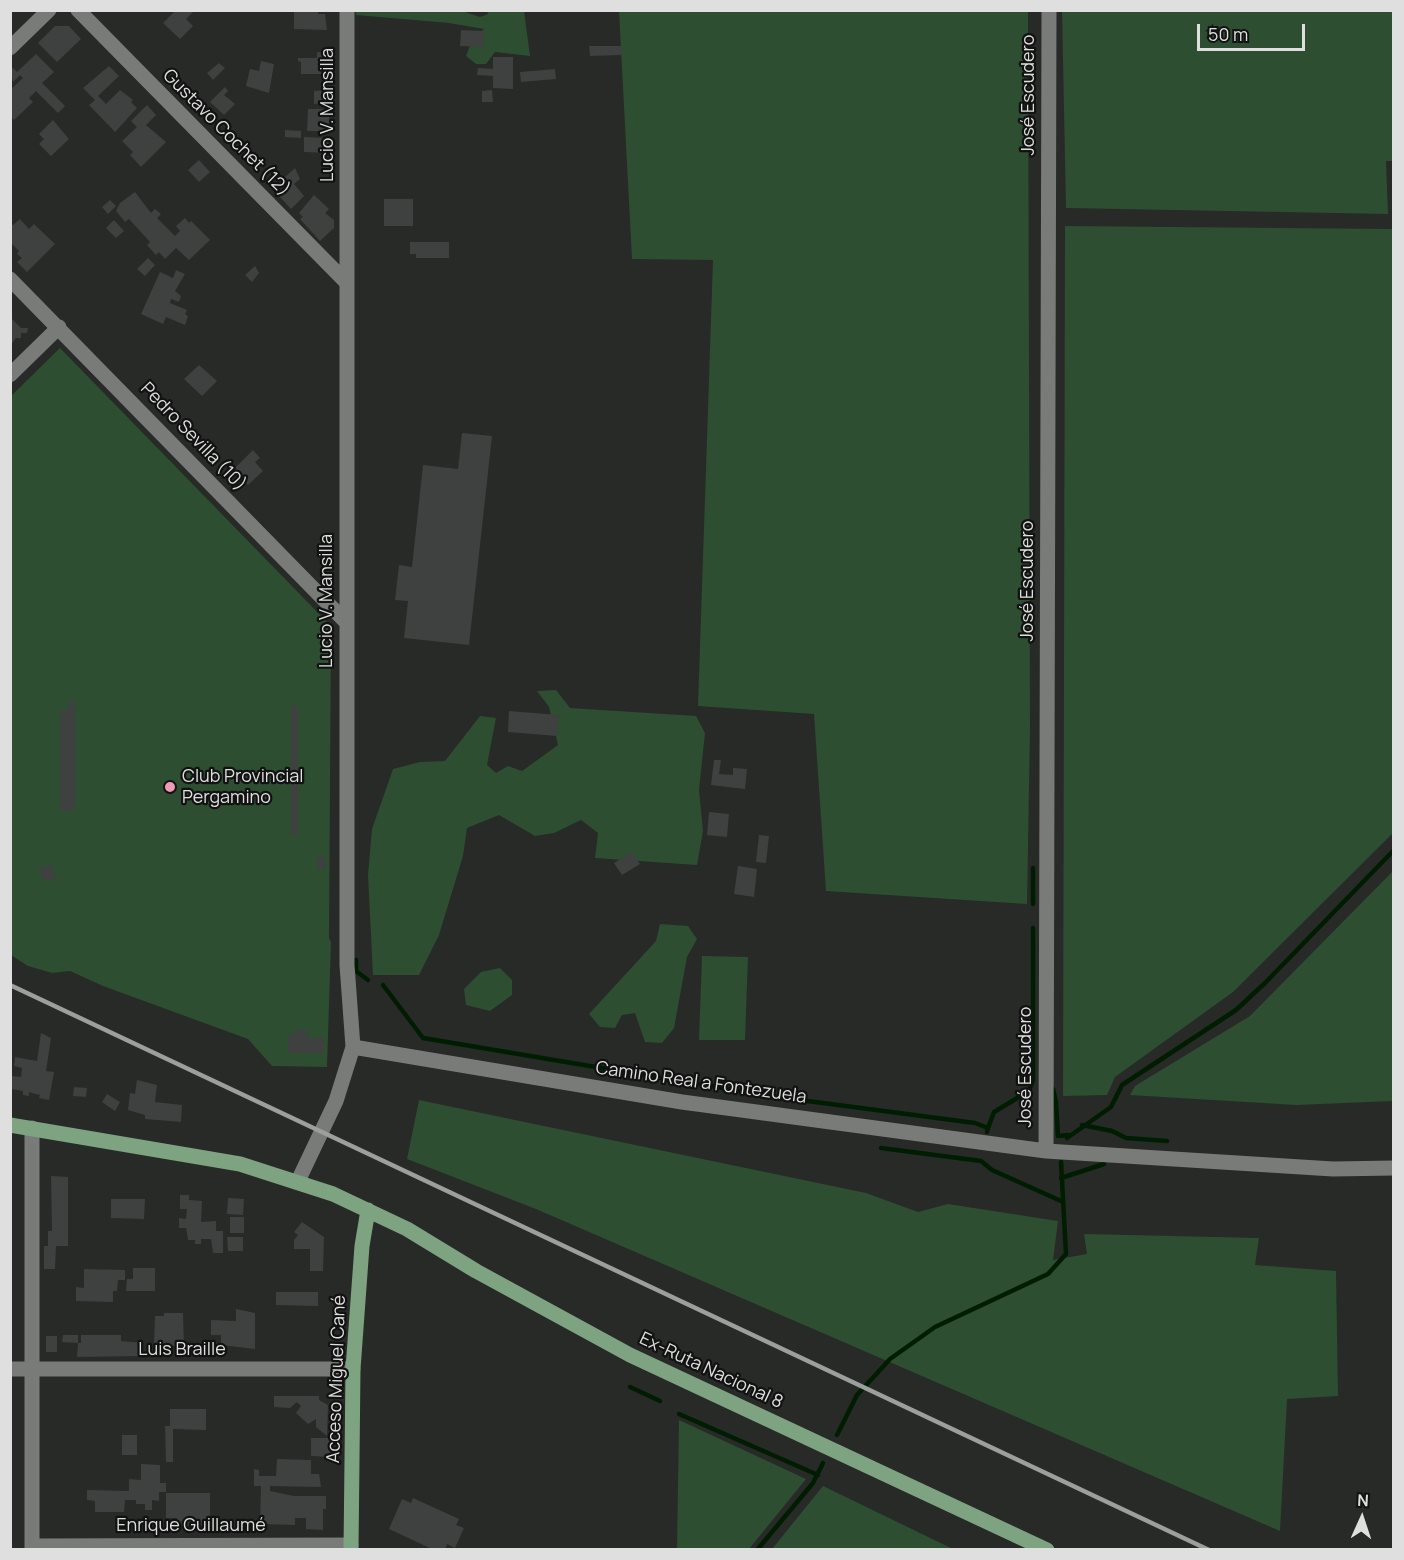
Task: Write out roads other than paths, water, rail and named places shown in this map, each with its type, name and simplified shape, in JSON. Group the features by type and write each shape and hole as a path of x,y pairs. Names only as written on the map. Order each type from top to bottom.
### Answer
{"main road":[{"name":"Ex-Ruta Nacional 8","path":"10,1125 214,1159 298,1181 407,1229 476,1271 630,1355 1047,1550"},
{"name":"Acceso Miguel Cané","path":"351,1547 353,1369 362,1246 368,1210"}],"street":[{"path":"10,48 49,10"},
{"name":"Gustavo Cochet (12)","path":"78,10 347,283"},
{"name":"Lucio V. Mansilla","path":"298,1181 336,1101 353,1047 347,965 347,10"},
{"name":"José Escudero","path":"1046,1151 1049,10"},
{"name":"Pedro Sevilla (10)","path":"10,279 346,622"},
{"path":"10,375 59,327"},
{"name":"Camino Real a Fontezuela","path":"353,1047 682,1102 1046,1151 1332,1169 1394,1168"},
{"path":"32,1548 33,1128"},
{"name":"Luis Braille","path":"10,1370 353,1369"},
{"name":"Enrique Guillaumé","path":"32,1548 351,1547"}],"waterway":[{"path":"1067,1138 1111,1107 1122,1085 1236,1010 1394,850"},
{"path":"1033,868 1033,904"},
{"path":"988,1128 994,1112 1029,1091 1033,1080 1033,928"},
{"path":"356,960 356,971 368,980"},
{"path":"383,985 423,1038 679,1081"},
{"path":"700,1084 762,1095 975,1123 988,1128 987,1132"},
{"path":"1053,1089 1058,1136 1068,1135"},
{"path":"1082,1125 1112,1131 1126,1138 1167,1141"},
{"path":"881,1148 981,1161 992,1170 1061,1201"},
{"path":"837,1435 857,1395 890,1359 935,1327 1048,1274 1066,1254 1061,1162"},
{"path":"1061,1178 1104,1164"},
{"path":"630,1387 660,1401"},
{"path":"679,1414 818,1475"},
{"path":"757,1550 813,1483 823,1463"}],"railway":[{"path":"10,985 1209,1550"}],"place":[{"name":"Club Provincial Pergamino","path":"170,787"}]}
